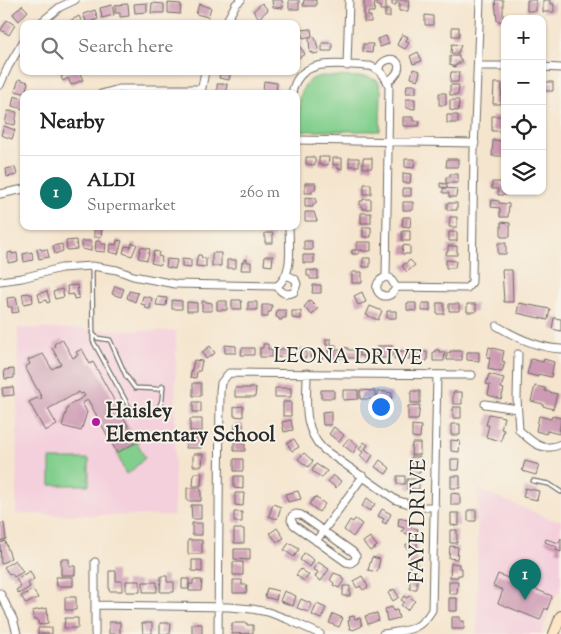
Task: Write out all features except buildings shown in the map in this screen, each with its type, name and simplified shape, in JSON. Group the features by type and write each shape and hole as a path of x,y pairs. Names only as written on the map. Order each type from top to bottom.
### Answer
{"main road":[{"path":"554,634 561,616"}],"street":[{"path":"44,20 60,7 75,0"},
{"path":"348,66 349,0"},
{"path":"396,287 468,288 472,282 474,143 480,0"},
{"path":"226,20 236,1"},
{"path":"0,85 4,74 20,47"},
{"path":"378,69 384,62 392,59 396,60 399,64 398,71 391,79 387,80"},
{"path":"300,73 308,68 318,66 370,66 378,69 387,80 389,86 389,142 386,277"},
{"path":"478,66 501,66"},
{"path":"546,68 561,68"},
{"path":"201,90 204,75"},
{"path":"292,90 293,83 298,75"},
{"path":"300,140 474,143"},
{"path":"0,194 20,191"},
{"path":"0,281 22,278 61,268 92,266 174,284 279,284 287,276 289,230"},
{"path":"279,284 282,292 290,294 294,292 297,284 295,279 287,276"},
{"path":"386,277 390,278 396,287 393,293 388,296 382,295 377,291 377,284 380,279 386,277"},
{"path":"497,326 512,336 534,344 561,349"},
{"path":"518,354 517,409 519,430 535,444 552,448 561,444"},
{"name":"LEONA DRIVE","path":"218,606 220,391 225,377 229,373 472,375"},
{"path":"308,373 308,422 315,441 323,449 396,500 419,507 435,507"},
{"name":"FAYE DRIVE","path":"383,634 412,630 420,626 432,610 437,375"},
{"path":"484,404 517,409"},
{"path":"316,541 363,476"},
{"path":"296,514 301,515 324,531 353,552 356,556 355,560 351,563 346,562 294,525 291,520 292,516 296,514"},
{"path":"94,634 95,562"},
{"path":"0,593 13,619 17,634"},
{"path":"95,604 218,606 252,609 268,612 320,634"},
{"path":"218,606 218,634"}],"lane":[{"path":"92,266 92,333 97,350 129,407 134,411 152,412 158,408 162,401 163,386 158,389 134,388 126,376 110,340 97,338 92,333"},
{"path":"533,481 548,484 561,492"}],"shaded area":[{"name":"Haisley Elementary School","path":"18,328 176,331 174,516 16,514"},
{"path":"478,489 553,520 561,520 561,591 557,593 541,634 477,634"}],"green space":[{"path":"322,76 369,77 378,81 381,90 380,131 300,131 300,97 303,89 313,78"},
{"path":"137,442 145,458 128,474 125,473 117,453"},
{"path":"50,459 89,459 89,485 50,485"}],"place":[{"name":"Haisley Elementary School","path":"96,422"},
{"name":"ALDI","path":"525,600"}]}
